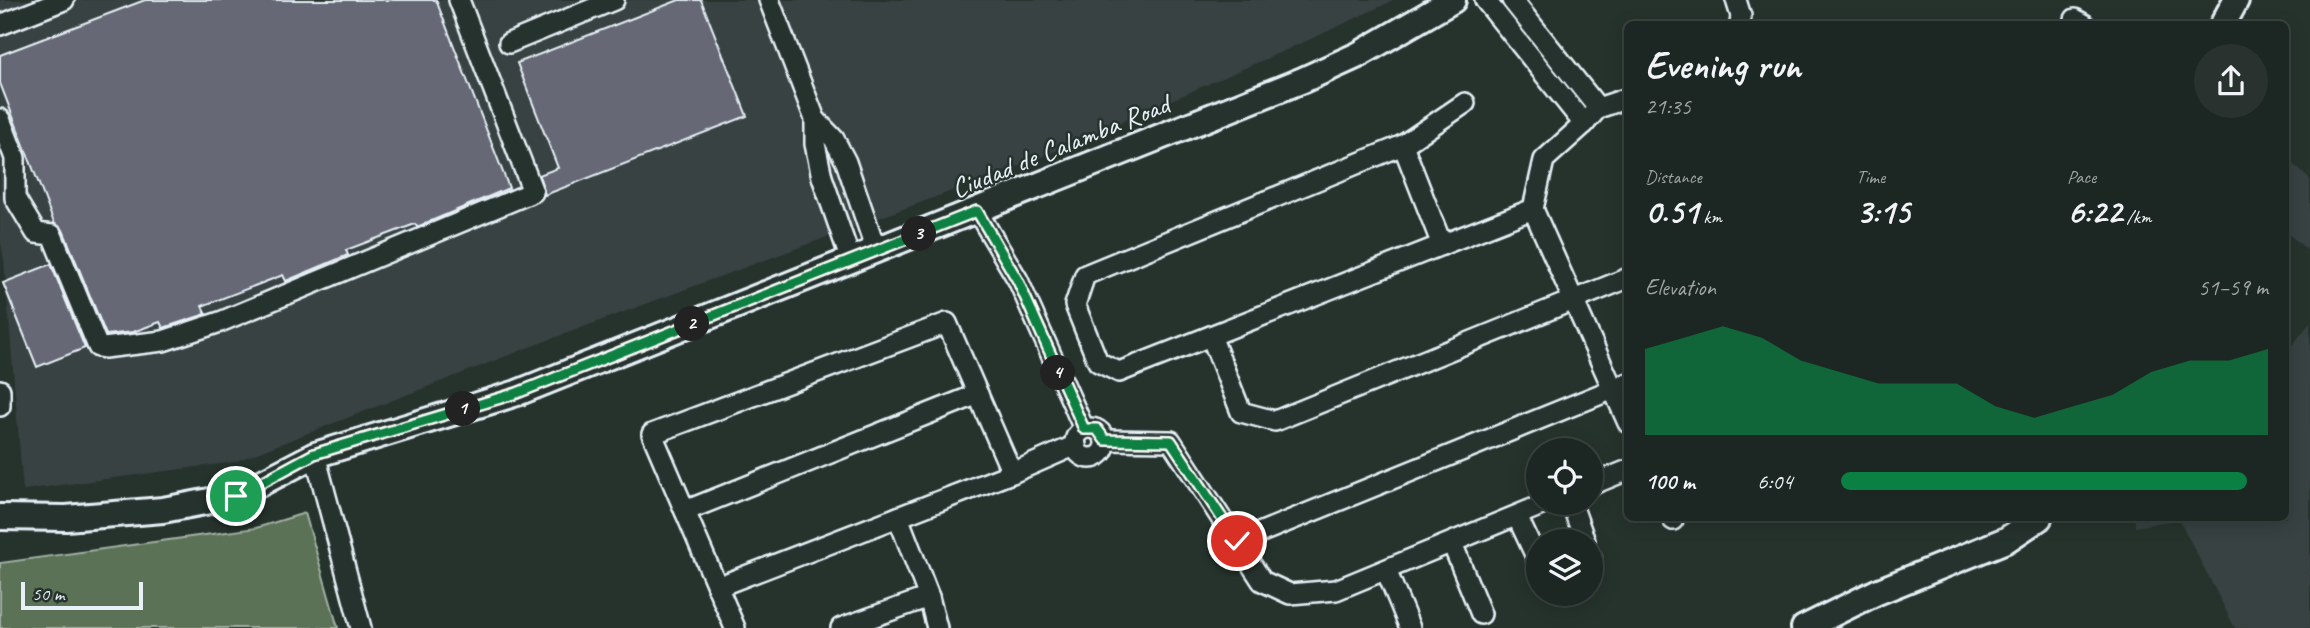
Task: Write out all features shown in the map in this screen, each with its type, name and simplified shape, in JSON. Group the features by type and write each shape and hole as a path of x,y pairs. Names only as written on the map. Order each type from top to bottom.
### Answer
{"main road":[{"name":"Ciudad de Calamba Road","path":"0,517 66,518 163,510 236,496 314,454 517,393 1303,80 1358,55 1453,0"},
{"path":"2225,21 2236,0"},
{"path":"1804,628 1877,592 2006,540 2034,521"}],"street":[{"path":"0,25 64,0"},
{"path":"0,119 15,158 15,198 36,233 52,235 98,347 163,341 220,322 533,192 459,0"},
{"path":"509,43 614,0"},
{"path":"769,0 815,119 815,144 822,177 851,261"},
{"path":"1485,0 1584,124"},
{"path":"1512,0 1598,108"},
{"path":"1736,0 1740,21"},
{"path":"1624,99 1598,108 1544,160 1533,209 1574,300 1620,386 1624,405"},
{"path":"1465,103 1403,145 1084,275 1075,304 1098,362 1119,372 1533,209"},
{"path":"815,119 834,139 846,162 876,250"},
{"path":"1403,145 1442,245"},
{"path":"977,211 1018,281 1080,437 1083,456 1090,457 1102,452 1105,440"},
{"path":"1210,336 1241,412 1275,421 1624,280"},
{"path":"735,628 652,434 947,323 1012,473"},
{"path":"1237,541 1620,386"},
{"path":"0,390 0,406"},
{"path":"685,511 978,394"},
{"path":"718,587 1012,473 1097,429 1105,440"},
{"path":"1105,440 1171,441 1262,581 1290,594 1336,590 1526,512"},
{"path":"314,454 361,628"},
{"path":"1603,480 1624,472"},
{"path":"1517,516 1526,535"},
{"path":"898,517 929,597 937,628"},
{"path":"1452,543 1481,614"},
{"path":"1386,570 1410,628"},
{"path":"841,628 929,597"}],"shaded area":[{"path":"0,0 1394,0 1030,162 532,346 234,462 23,490 0,238"},
{"path":"2289,160 2310,180 2310,252 2289,234"},
{"path":"2310,323 2310,628 2235,628 2180,521 2289,521 2289,349"},
{"path":"2135,521 2168,521 2135,527"}],"green space":[{"path":"305,513 338,628 0,628 0,563 256,528"}],"building":[{"path":"145,0 436,0 509,188 417,227 415,224 346,250 348,255 286,281 283,275 202,306 206,314 163,328 160,322 133,332 106,335 63,230 54,223 0,83 0,55"},
{"path":"679,0 701,0 747,116 545,195 539,175 558,168 517,63"},
{"path":"51,264 85,348 37,367 3,283"}],"route":[{"path":"236,496 314,454 517,393 977,211 1018,281 1084,429 1097,429 1105,440 1171,441 1237,541"}]}
